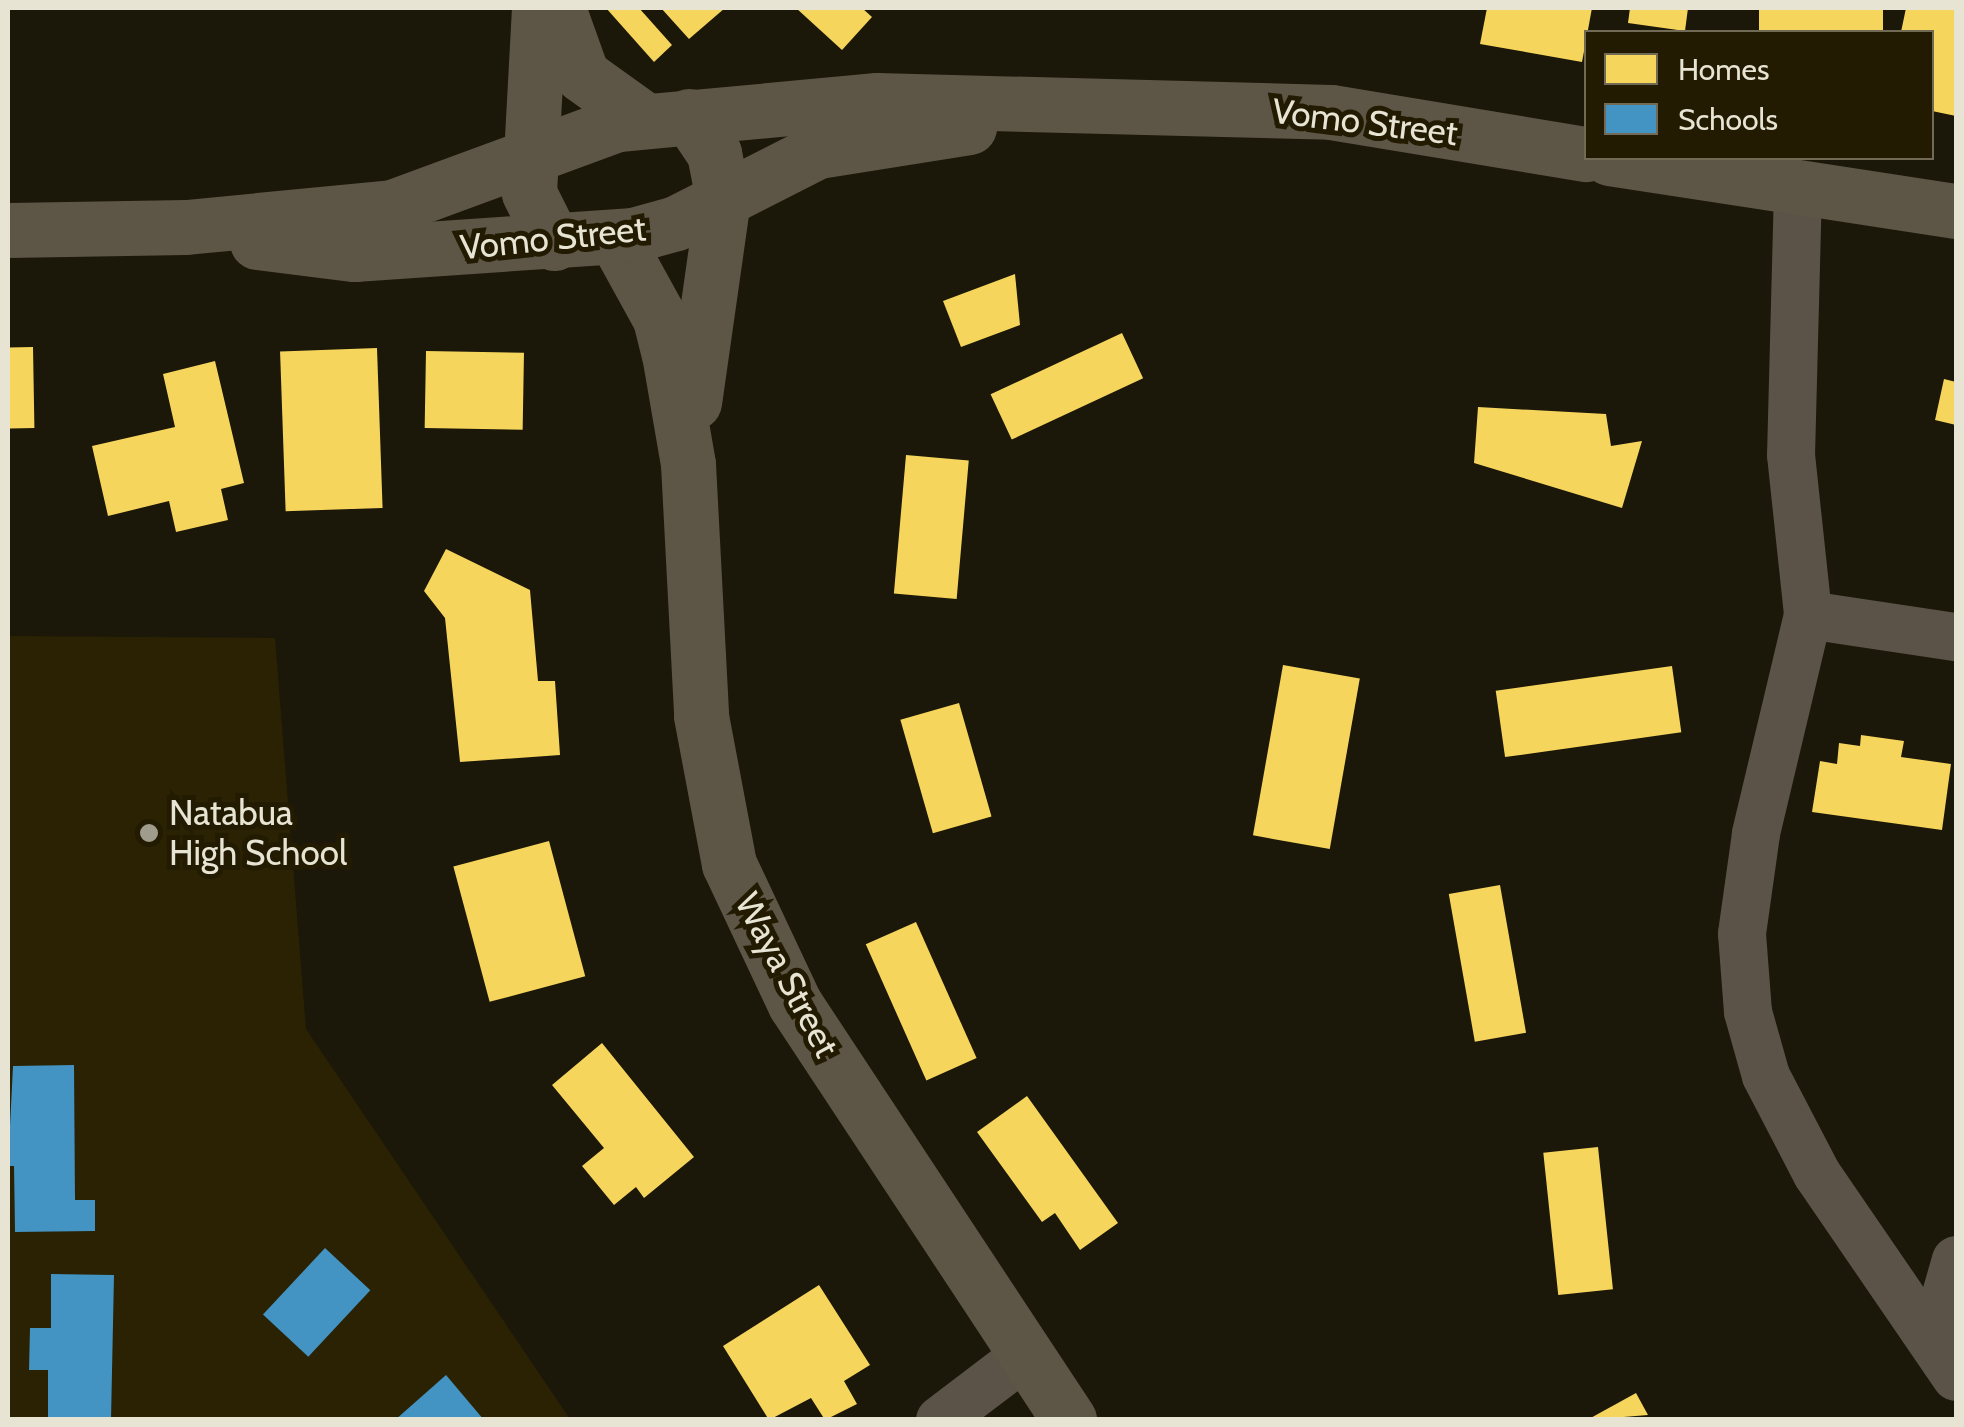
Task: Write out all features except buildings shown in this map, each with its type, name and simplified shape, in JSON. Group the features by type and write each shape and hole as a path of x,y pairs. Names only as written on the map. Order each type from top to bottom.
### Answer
{"main road":[{"path":"539,8 526,154 533,208 554,243"},
{"path":"558,8 582,76 667,118 714,154 723,199"},
{"name":"Vomo Street","path":"8,230 186,227 392,207 434,196 584,132 667,118 878,100 1082,110 1331,112 1584,154"},
{"name":"Vomo Street","path":"186,227 281,248 354,254 615,237 676,223 818,151 1082,110"},
{"path":"1621,160 1956,211"},
{"name":"Waya Street","path":"688,464 723,199"},
{"name":"Waya Street","path":"615,237 660,318 688,464 701,716 729,864 795,1004 1069,1420"}],"street":[{"path":"1798,189 1791,455 1808,615 1756,834 1742,934 1748,1012 1766,1076 1818,1174 1945,1359"},
{"path":"1808,615 1956,636"},
{"path":"1945,1359 1956,1260"},
{"path":"940,1420 1024,1357"}],"shaded area":[{"name":"Natabua High School","path":"8,636 275,638 306,1029 570,1419 8,1420"}],"place":[{"name":"Natabua High School","path":"149,833"}]}
